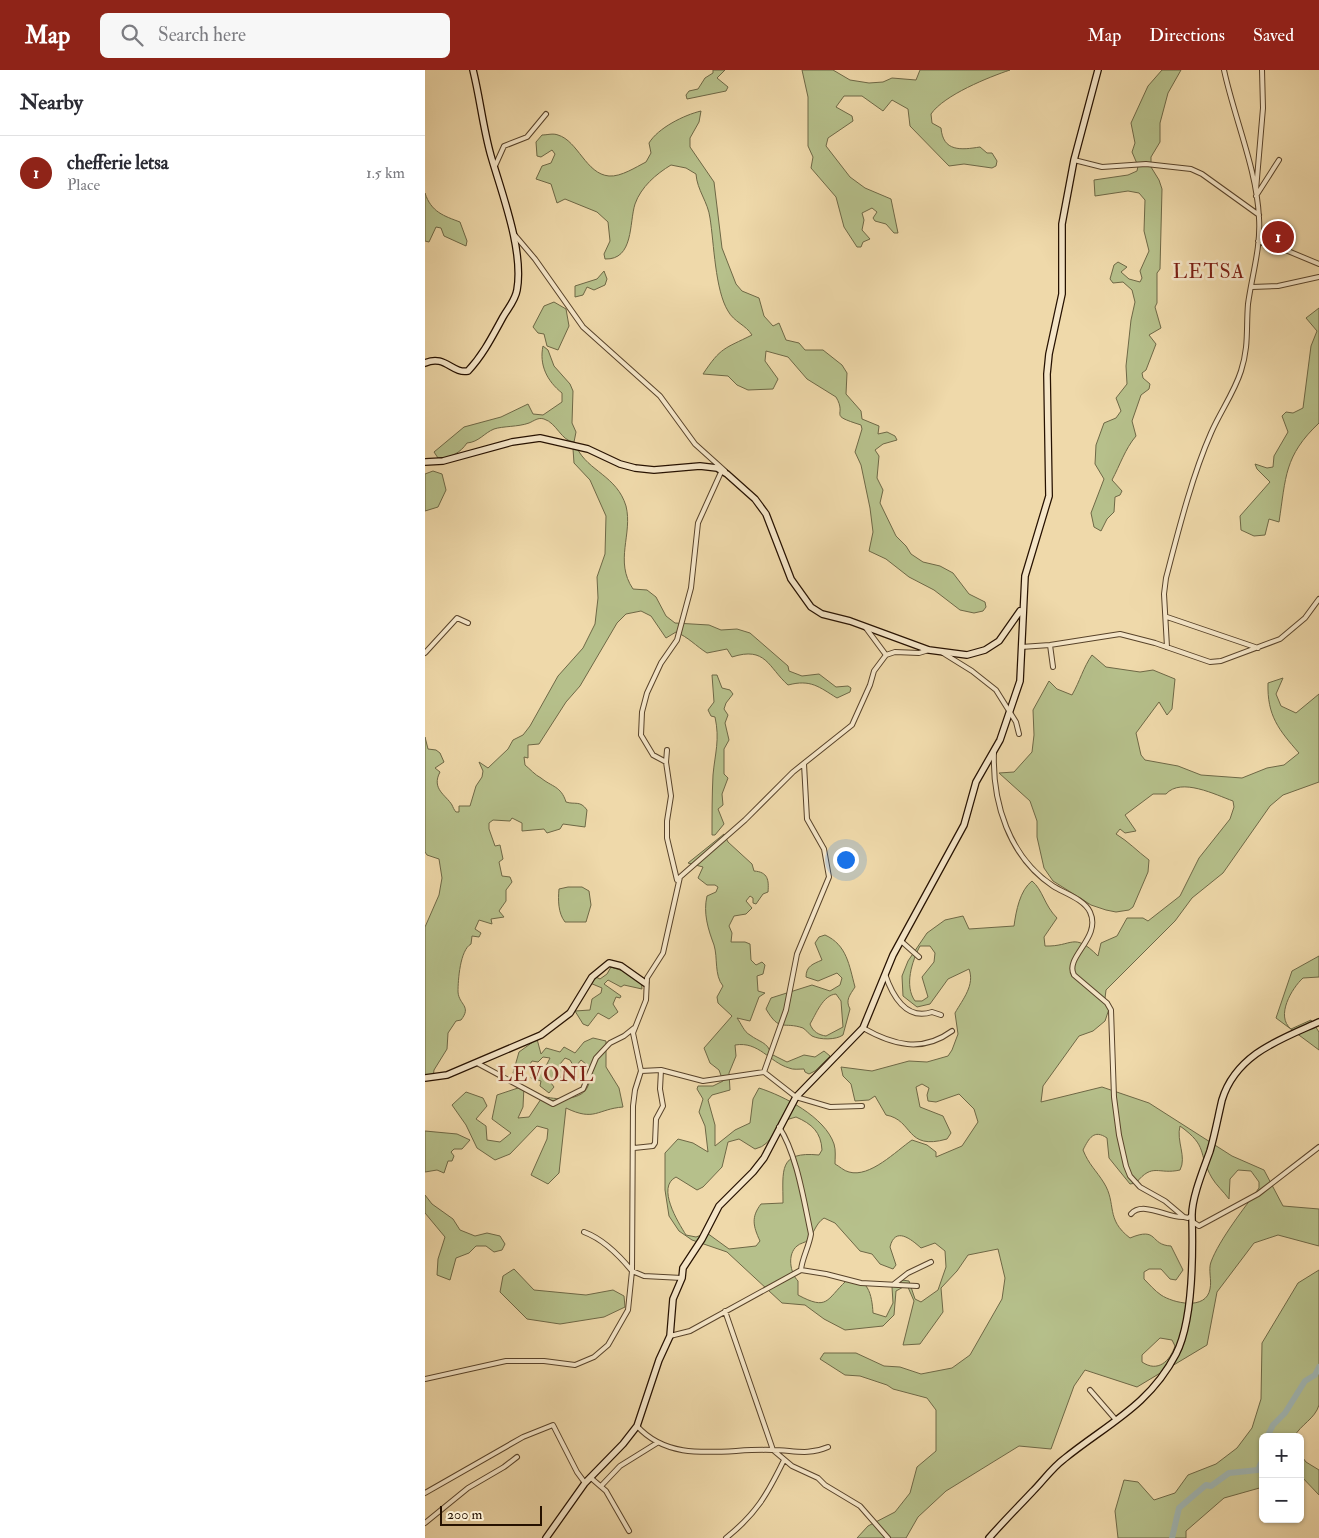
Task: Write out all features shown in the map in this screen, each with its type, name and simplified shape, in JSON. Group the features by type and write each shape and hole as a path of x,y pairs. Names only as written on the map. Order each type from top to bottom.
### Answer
{"street":[{"path":"425,363 439,360 464,372 475,363 487,347 513,303 517,291 518,262 473,70"},
{"path":"546,1538 585,1483 623,1444 637,1426 659,1360 670,1336 673,1299 682,1278 683,1268 703,1239 719,1206 753,1172 764,1158 778,1127 796,1096 863,1028 901,940 960,834 975,782 1000,740 1008,712 1020,682 1021,609 1025,576 1049,496 1047,374 1049,354 1062,294 1062,224 1074,160 1098,70"},
{"path":"1167,647 1167,617 1164,594 1170,562 1202,455 1241,373 1248,345 1248,307 1258,241 1259,215 1243,140 1224,70"},
{"path":"1256,196 1263,108 1262,70"},
{"path":"495,166 504,146 527,137 546,114"},
{"path":"1074,160 1102,167 1146,164 1191,170 1202,174 1259,215"},
{"path":"1256,196 1279,160"},
{"path":"511,230 535,259 583,327 660,396 695,444 755,499 766,514 791,579 811,607 822,614 929,650 967,655 985,650 1005,635 1021,609"},
{"path":"1258,241 1319,264"},
{"path":"1252,287 1278,286 1319,277"},
{"path":"425,462 443,461 512,442 540,438 588,448 620,464 635,468 654,470 706,467 725,472"},
{"path":"666,762 653,755 641,735 642,712 647,693 661,663 677,640 691,588 698,523 725,472"},
{"path":"1021,647 1050,645 1120,634 1167,647 1210,662 1221,661 1281,639 1291,631 1319,599"},
{"path":"1167,617 1259,648"},
{"path":"425,654 457,618 468,623"},
{"path":"866,628 886,655"},
{"path":"1050,645 1053,667"},
{"path":"425,1379 506,1361 544,1361 575,1365 594,1357 608,1345 628,1310 632,1271 635,1090 641,1071 633,1039 635,1027 646,1000 645,983 663,953 678,882 687,869 745,820 803,764 846,731 855,721 871,685 874,671 886,655 895,652 919,653 929,650"},
{"path":"941,652 972,671 996,690 1016,722 1019,734"},
{"path":"994,749 993,770 997,800 1015,846 1039,876 1085,905 1091,916 1092,928 1089,937 1075,959 1072,968 1074,975 1107,1003 1111,1010 1115,1098 1121,1150 1127,1170 1140,1187 1165,1201 1184,1217"},
{"path":"667,750 666,762 671,796 667,821 667,838 678,882"},
{"path":"763,1072 786,1010 797,954 829,877 824,849 807,819 803,764"},
{"path":"901,940 919,957"},
{"path":"425,1078 447,1075 541,1035 570,1013 592,977 609,964 621,966 645,983"},
{"path":"885,974 895,996 907,1010 916,1014 925,1015 932,1012 941,1016"},
{"path":"989,1538 1010,1512 1062,1460 1147,1396 1179,1346 1187,1307 1192,1215 1223,1098 1233,1079 1247,1061 1264,1047 1319,1022"},
{"path":"475,1062 553,1104 583,1089 596,1058 610,1043 624,1036 635,1027"},
{"path":"863,1028 884,1039 920,1045 933,1043 952,1031"},
{"path":"634,1148 653,1146 655,1143 656,1119 663,1106 660,1089 661,1070"},
{"path":"641,1071 661,1070 703,1081 763,1072 796,1096 830,1107 862,1106"},
{"path":"778,1127 786,1138 793,1156 811,1234 809,1245 801,1262 801,1270"},
{"path":"1193,1222 1199,1226 1221,1216 1274,1183 1319,1147"},
{"path":"1131,1214 1133,1211 1143,1209 1188,1218 1192,1215"},
{"path":"583,1232 597,1237 620,1256 632,1271 644,1276 682,1278"},
{"path":"894,1284 909,1273 931,1262"},
{"path":"670,1336 690,1331 801,1270 861,1283 917,1286"},
{"path":"725,1311 773,1450 784,1460 818,1478 825,1485 860,1506 888,1538"},
{"path":"1090,1390 1116,1420"},
{"path":"425,1493 523,1437 553,1425 577,1472 585,1483"},
{"path":"637,1426 657,1443 692,1452 773,1450 805,1454 828,1448"},
{"path":"602,1485 620,1466 657,1443"},
{"path":"425,1523 469,1488 517,1457"},
{"path":"726,1538 748,1520 767,1494 784,1460"},
{"path":"591,1478 602,1485 629,1531"}],"green space":[{"path":"713,70 725,70 717,78 728,87 726,91 687,99 686,95 689,91 698,89 705,78 713,73"},
{"path":"802,70 833,70 850,80 869,83 883,82 892,78 916,80 920,70 1010,70 979,82 956,94 937,107 931,114 932,123 941,128 945,142 954,148 960,149 980,147 987,153 992,153 997,161 996,166 992,168 964,164 949,166 910,126 908,109 892,100 883,111 862,96 844,96 836,107 852,116 853,121 828,138 826,146 850,177 865,188 891,199 898,233 894,233 886,224 875,221 873,218 877,212 872,208 862,213 864,220 862,230 870,239 863,242 861,247 857,247 844,227 836,197 811,168 813,157 808,146 808,97"},
{"path":"1162,70 1181,70 1168,93 1160,123 1160,142 1151,157 1151,167 1162,189 1160,269 1157,273 1157,303 1155,307 1161,328 1149,335 1156,344 1146,370 1142,373 1143,378 1150,384 1149,389 1141,395 1132,421 1136,436 1112,480 1122,491 1120,495 1115,497 1114,512 1107,519 1101,531 1094,527 1091,513 1104,479 1095,464 1096,445 1104,423 1116,418 1121,411 1116,398 1127,384 1126,366 1135,302 1132,290 1123,282 1113,283 1110,279 1114,265 1118,262 1127,267 1121,272 1129,279 1140,282 1142,278 1140,271 1149,251 1144,231 1145,200 1139,193 1128,191 1095,196 1094,180 1128,175 1137,171 1138,166 1132,152 1135,143 1131,123 1148,86"},
{"path":"701,111 699,122 690,138 690,147 714,182 722,248 736,284 742,291 759,298 764,316 773,326 779,323 786,340 799,343 805,350 823,350 842,365 847,373 846,394 861,411 862,419 879,426 878,434 887,432 895,436 897,440 883,444 875,450 879,456 877,478 883,490 880,503 896,536 911,554 923,562 940,566 953,573 969,594 985,602 986,607 983,611 974,613 960,610 934,590 909,577 886,559 869,551 873,532 870,508 861,465 855,452 862,429 861,425 841,417 836,397 807,379 788,357 766,351 765,361 778,379 773,389 748,390 737,385 728,376 703,374 719,353 752,335 728,311 720,291 709,212 698,185 696,174 686,168 671,165 660,172 641,192 635,204 626,247 621,254 614,258 605,259 604,254 610,241 608,222 597,212 565,199 557,203 551,184 536,179 542,166 551,163 555,154 552,150 541,157 537,156 536,142 542,135 556,134 565,138 594,170 601,174 614,176 646,162 651,153 649,143 665,127 679,119"},
{"path":"425,193 434,209 460,222 467,241 466,246 444,236 441,228 436,227 429,242 425,241"},
{"path":"604,271 607,279 605,285 594,290 587,287 583,295 575,297 575,286 597,279"},
{"path":"554,302 566,309 569,326 558,350 547,346 544,334 538,333 533,327 544,306"},
{"path":"1319,308 1319,423 1299,446 1293,457 1286,480 1279,522 1269,519 1265,535 1254,536 1241,530 1240,516 1270,482 1257,469 1255,464 1267,468 1273,467 1274,456 1288,432 1282,416 1286,412 1293,413 1303,408 1311,346 1317,331 1306,318"},
{"path":"543,346 548,350 554,366 570,384 573,391 572,423 576,432 574,442 566,439 548,421 540,418 525,424 494,429 475,441 467,443 455,454 438,458 434,452 464,427 501,417 528,404 533,414 543,415 562,402 562,393 545,372 542,360"},
{"path":"577,448 588,463 616,488 626,506 628,516 624,558 628,579 633,589 647,590 656,597 666,616 675,623 709,625 721,630 737,629 750,633 788,666 789,671 802,676 819,674 836,687 848,686 851,688 850,692 837,698 814,685 796,683 788,685 759,656 743,654 732,657 727,649 707,653 676,632 666,638 651,616 641,611 626,614 617,623 580,686 566,702 539,744 528,745 528,758 524,757 525,765 559,790 566,802 580,804 587,810 585,827 563,824 560,829 547,833 544,829 522,831 522,823 512,818 510,821 493,820 489,823 489,829 495,846 500,845 503,859 499,862 502,876 510,877 512,882 506,890 506,901 499,911 504,917 491,919 492,924 479,920 475,929 481,933 479,937 472,936 471,944 464,952 460,966 458,992 465,1012 461,1020 456,1021 448,1033 447,1049 434,1070 433,1078 425,1076 425,927 439,895 442,878 439,859 427,855 425,852 425,737 428,749 436,750 440,753 444,762 435,768 440,772 437,783 438,787 455,811 459,812 459,806 470,806 476,786 482,777 483,771 479,762 488,768 508,749 513,740 523,735 558,676 583,648 595,624 598,598 597,577 605,554 606,516 590,480 574,463 573,449"},
{"path":"433,471 442,474 446,490 438,507 425,511 425,474"},
{"path":"1092,655 1106,667 1140,672 1153,670 1175,679 1172,709 1167,715 1159,702 1136,733 1141,755 1145,760 1178,766 1201,775 1242,778 1267,768 1284,765 1299,753 1280,729 1272,714 1268,695 1268,683 1283,678 1276,694 1281,706 1296,713 1319,694 1319,782 1283,795 1270,806 1223,873 1192,898 1175,921 1106,990 1105,998 1110,1006 1105,1021 1093,1031 1079,1036 1043,1086 1041,1102 1102,1087 1149,1103 1232,1156 1264,1170 1283,1206 1319,1209 1319,1246 1278,1235 1254,1243 1217,1292 1207,1345 1137,1387 1085,1370 1074,1386 1051,1449 1019,1446 946,1491 918,1517 906,1538 857,1538 868,1526 895,1512 910,1493 917,1467 936,1451 936,1410 927,1398 893,1389 887,1385 860,1376 845,1375 820,1359 824,1353 856,1353 884,1366 900,1367 921,1374 952,1368 970,1355 1002,1299 1005,1278 998,1249 968,1255 957,1271 941,1288 943,1312 920,1344 903,1345 914,1301 907,1285 896,1291 894,1315 883,1326 845,1330 824,1319 805,1305 782,1303 727,1252 692,1240 679,1231 669,1216 665,1190 665,1153 678,1139 693,1143 708,1152 705,1126 699,1112 703,1099 697,1089 698,1086 713,1086 723,1081 719,1070 710,1063 704,1048 732,1016 718,1003 717,997 723,986 718,977 715,950 706,915 707,896 716,892 718,887 707,885 698,878 703,867 688,863 724,834 728,842 752,864 754,871 762,873 767,877 768,892 763,894 756,904 753,903 753,898 750,896 746,901 752,908 746,914 734,916 729,926 732,933 731,942 750,944 751,960 756,965 762,962 765,965 763,974 757,976 758,991 765,993 759,997 750,1021 737,1018 746,1032 765,1045 771,1054 787,1062 804,1055 815,1057 824,1051 830,1056 815,1071 809,1074 804,1069 792,1069 782,1065 751,1046 735,1045 736,1056 729,1073 730,1090 712,1095 708,1100 715,1125 715,1146 735,1130 750,1123 753,1099 759,1088 780,1096 803,1109 822,1125 834,1144 835,1164 845,1171 857,1173 874,1167 891,1157 912,1140 927,1145 936,1152 936,1157 962,1146 978,1122 974,1109 959,1094 936,1102 928,1101 929,1088 922,1084 916,1087 920,1107 943,1116 951,1133 947,1139 933,1142 924,1141 917,1138 895,1118 886,1115 875,1096 869,1100 855,1101 851,1084 843,1076 841,1067 872,1071 909,1061 927,1062 948,1056 952,1050 958,1034 955,1013 965,997 969,986 969,969 948,979 930,1004 917,1007 903,996 902,976 908,961 927,933 945,920 963,916 969,929 1014,926 1017,908 1024,890 1032,881 1057,918 1044,937 1045,946 1078,942 1090,948 1098,956 1101,943 1117,936 1127,918 1143,918 1148,921 1180,896 1199,858 1230,819 1234,807 1233,801 1217,795 1199,789 1180,787 1172,789 1166,794 1153,794 1125,815 1136,831 1125,833 1120,829 1116,834 1149,860 1148,872 1133,907 1129,910 1116,912 1091,905 1053,881 1044,868 1037,837 1037,821 1030,801 999,773 1014,772 1032,752 1034,735 1033,710 1049,681 1057,689 1072,695","holes":["920,946 930,946 935,953 934,962 922,977 928,997 922,1001 915,1001 910,988 910,974","796,1117 815,1129 820,1138 822,1150 819,1155 796,1156 786,1165 783,1181 783,1203 761,1204 754,1217 760,1241 756,1246 729,1249 707,1233 696,1237 686,1235 674,1214 668,1196 670,1182 676,1177 697,1190 703,1187 722,1167 728,1142 739,1139 755,1149 762,1147 779,1127 789,1119","1180,1126 1195,1139 1212,1178 1229,1199 1230,1179 1238,1170 1251,1171 1259,1182 1259,1188 1215,1253 1210,1265 1210,1289 1207,1296 1196,1303 1173,1301 1166,1298 1144,1279 1144,1272 1149,1269 1161,1269 1170,1279 1176,1280 1183,1270 1171,1246 1159,1243 1150,1235 1139,1235 1130,1238 1122,1231 1114,1218 1108,1191 1083,1150 1092,1136 1099,1134 1107,1138 1109,1158 1130,1184 1136,1183 1152,1171 1180,1170 1182,1154","824,1218 835,1223 860,1251 872,1254 880,1264 893,1269 896,1265 890,1247 896,1237 904,1236 921,1248 935,1243 945,1251 946,1267 938,1290 921,1302 915,1299 909,1281 902,1280 892,1287 893,1303 886,1317 873,1313 870,1293 864,1284 859,1281 846,1281 830,1298 821,1303 798,1295 798,1281 795,1278 791,1264 792,1254 797,1246 808,1240","1160,1338 1172,1340 1175,1346 1167,1361 1163,1364 1153,1366 1142,1362 1142,1355"]},
{"path":"712,675 717,675 722,688 730,690 733,694 724,709 728,715 725,723 729,740 724,749 724,774 728,778 722,794 723,805 718,809 724,824 715,835 712,835 712,798 717,733 715,717 711,716 708,710 714,702"},
{"path":"582,887 589,891 591,905 586,922 565,922 561,915 559,889"},
{"path":"825,935 843,950 855,987 848,1000 850,1009 843,1035 832,1039 815,1037 803,1028 796,1026 779,1024 766,1009 771,998 812,985 830,991 840,985 842,978 837,973 818,981 806,977 809,968 822,960 815,943 819,937","holes":["836,994 841,1001 843,1027 826,1036 815,1031 810,1024 824,1001 831,995"]},
{"path":"1319,956 1319,977 1303,978 1294,988 1287,1002 1285,1017 1286,1023 1291,1029 1311,1020 1319,1032 1319,1050 1276,1018 1292,971"},
{"path":"611,967 641,977 642,989 624,985 621,987 608,980 604,984 621,996 620,998 616,997 613,1004 618,1012 609,1019 598,1013 588,1026 583,1024 575,1011 590,1010 592,999 601,993 602,988 590,983 594,976 600,979 607,974"},
{"path":"593,1038 606,1041 606,1067 619,1088 623,1107 596,1114 583,1114 566,1108 559,1173 548,1184 531,1175 547,1139 548,1129 537,1126 510,1154 495,1160 477,1148 466,1125 452,1105 466,1092 483,1098 487,1106 476,1119 486,1126 487,1140 500,1142 511,1133 492,1119 497,1095 524,1086 523,1107 518,1118 529,1117 543,1096 560,1099 573,1097 584,1092 589,1084 592,1069 581,1060 577,1065 573,1065 570,1060 565,1058 560,1064 568,1068 565,1081 555,1076 551,1083 554,1087 549,1093 540,1086 541,1081 531,1078 535,1066 545,1068 550,1058 543,1057 538,1062 532,1061 528,1067 522,1064 518,1073 513,1073 519,1052 537,1039 541,1054 546,1048 560,1052 564,1047 575,1053 584,1042"},
{"path":"425,1131 457,1134 470,1140 462,1149 454,1149 451,1152 454,1156 452,1161 448,1161 444,1173 437,1170 425,1172"},
{"path":"425,1195 432,1204 453,1219 460,1230 475,1236 487,1233 500,1236 505,1244 502,1250 494,1252 486,1246 476,1246 469,1253 456,1258 450,1280 437,1275 438,1259 445,1237 425,1213"},
{"path":"514,1269 534,1290 586,1295 613,1290 624,1296 625,1307 604,1317 560,1324 527,1319 500,1292 503,1276"},
{"path":"1319,1270 1319,1405 1317,1410 1297,1433 1259,1433 1259,1488 1224,1498 1186,1531 1186,1538 1118,1538 1115,1511 1124,1480 1138,1482 1154,1500 1175,1493 1188,1475 1216,1464 1237,1448 1252,1428 1261,1399 1262,1343 1298,1283"},
{"path":"1304,1459 1319,1470 1319,1495 1304,1479"}],"waterway":[{"path":"1269,1433 1273,1425 1285,1413 1305,1381 1315,1375 1319,1367"},
{"path":"1172,1538 1179,1508 1206,1485 1211,1486 1229,1473 1258,1470 1259,1468"}],"place":[{"name":"chefferie letsa","path":"1278,237"}],"district":[{"name":"LETSA","path":"1209,271"},
{"name":"LEVONL","path":"546,1074"}]}
